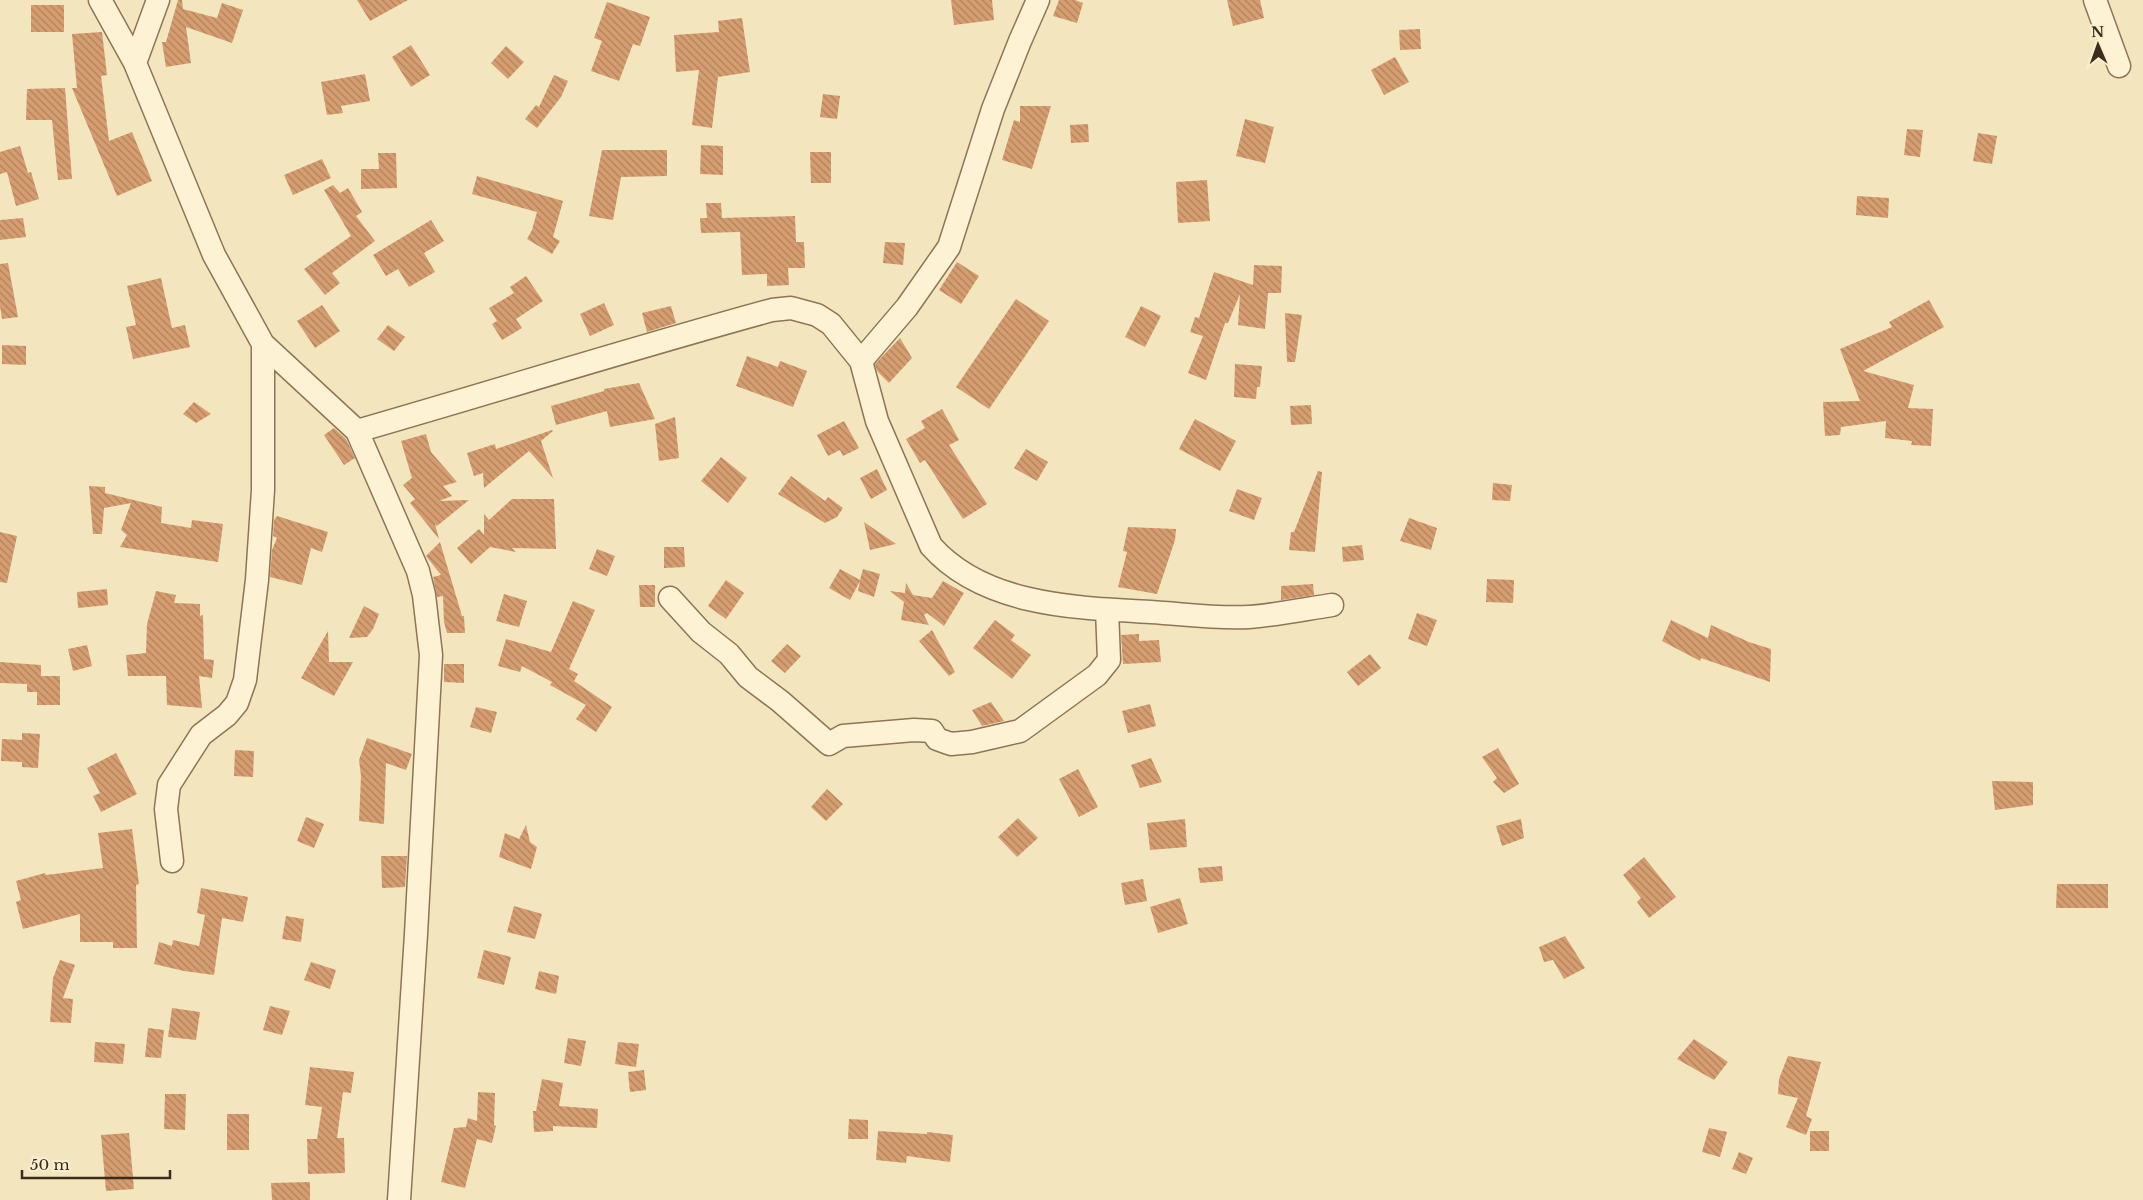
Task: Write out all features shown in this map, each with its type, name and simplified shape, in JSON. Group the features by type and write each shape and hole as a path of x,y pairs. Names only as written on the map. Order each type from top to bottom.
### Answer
{"street":[{"path":"100,0 135,63 214,254 263,344 357,430 418,571 424,595 430,655 416,934 399,1200"},
{"path":"135,63 158,0"},
{"path":"861,362 907,307 949,247 993,109 1038,0"},
{"path":"2095,0 2119,66"},
{"path":"357,430 459,402 610,355 772,310 791,308 817,315 831,324 861,362 877,420 931,546 944,561 964,574 1004,592 1087,609 1204,616 1250,616 1332,604"},
{"path":"172,860 166,809 169,786 201,736 228,715 237,703 244,680 257,580 263,490 263,344"},
{"path":"670,598 701,632 729,654 748,677 780,701 828,744 843,736 914,730 932,731 937,739 951,744 972,742 1020,731 1097,675 1109,660 1108,610"}],"building":[{"path":"178,0 182,0 183,9 217,18 222,3 243,10 232,43 186,27 191,63 166,67 162,42 166,42"},
{"path":"357,0 408,0 370,21"},
{"path":"951,0 992,0 994,20 954,25"},
{"path":"1059,0 1075,0 1083,3 1077,23 1053,16"},
{"path":"1227,0 1260,0 1264,18 1233,26"},
{"path":"607,2 650,17 640,46 633,44 619,81 591,71 602,41 594,38"},
{"path":"31,5 64,5 64,32 31,32"},
{"path":"742,18 750,72 718,77 712,128 692,125 699,70 676,72 674,35 719,32 718,21"},
{"path":"1420,29 1421,49 1400,50 1399,30"},
{"path":"102,32 107,75 101,76 109,141 132,132 152,181 117,196 72,88 77,88 72,34"},
{"path":"411,45 430,75 411,87 392,57"},
{"path":"506,46 524,62 508,79 491,63"},
{"path":"1395,57 1409,82 1384,95 1371,70"},
{"path":"365,74 370,101 341,106 343,113 327,115 321,82"},
{"path":"554,75 568,81 561,97 537,128 525,119 536,105 539,107"},
{"path":"65,88 72,179 58,180 52,120 26,120 27,89"},
{"path":"823,94 840,96 837,119 820,117"},
{"path":"1020,106 1051,106 1032,169 1002,160 1014,120 1020,122"},
{"path":"1245,119 1274,127 1265,163 1236,156"},
{"path":"1088,124 1089,142 1071,143 1070,125"},
{"path":"1907,129 1923,130 1920,157 1904,155"},
{"path":"1978,133 1997,136 1992,164 1973,161"},
{"path":"701,145 723,146 723,175 700,174"},
{"path":"20,146 28,173 31,172 39,199 16,206 7,172 0,174 0,152"},
{"path":"602,150 667,150 667,176 621,177 613,220 589,216"},
{"path":"810,152 831,152 831,183 811,183"},
{"path":"378,153 396,153 397,188 361,189 361,169 379,169"},
{"path":"322,159 331,178 293,195 284,175"},
{"path":"477,176 563,201 553,237 560,241 552,254 527,239 532,230 537,212 472,194"},
{"path":"1207,180 1210,221 1178,223 1176,182"},
{"path":"333,185 340,193 348,188 362,212 356,216 375,241 332,273 340,283 325,295 304,269 351,236 324,190"},
{"path":"1857,196 1889,198 1888,218 1856,215"},
{"path":"706,203 721,203 722,218 795,216 796,242 804,242 805,268 788,268 789,285 767,286 767,274 742,275 740,232 701,233 700,218 707,218"},
{"path":"23,218 26,237 0,240 0,220"},
{"path":"431,220 444,241 424,253 435,272 409,287 398,269 386,276 373,255"},
{"path":"885,242 905,243 903,265 883,263"},
{"path":"957,262 979,276 961,304 939,290"},
{"path":"8,263 18,317 2,319 0,306 0,264"},
{"path":"1254,265 1282,266 1281,293 1268,293 1265,329 1238,325 1240,294 1228,323 1225,323 1206,380 1188,373 1203,336 1190,332 1195,317 1199,318 1214,272 1253,285"},
{"path":"526,276 543,301 516,319 522,328 502,340 492,324 497,321 489,308 514,293 510,287"},
{"path":"161,278 172,328 185,325 190,347 133,359 126,327 136,325 127,286"},
{"path":"1016,299 1049,321 989,409 956,387"},
{"path":"1929,300 1944,327 1863,371 1914,385 1908,408 1933,409 1931,446 1911,445 1912,441 1885,438 1886,421 1841,427 1840,435 1825,436 1823,402 1860,401 1840,349 1892,327 1889,322"},
{"path":"604,303 614,325 590,336 580,314"},
{"path":"322,305 340,331 315,348 297,321"},
{"path":"671,306 676,323 647,332 642,313"},
{"path":"1141,306 1161,316 1145,347 1125,337"},
{"path":"1285,313 1302,315 1295,362 1287,362"},
{"path":"388,325 405,337 394,351 377,339"},
{"path":"900,338 912,358 889,383 877,371 875,364"},
{"path":"2,345 26,346 26,365 2,364"},
{"path":"747,356 778,367 780,361 807,371 793,407 736,386"},
{"path":"1235,364 1262,366 1260,387 1257,387 1256,399 1234,397"},
{"path":"639,383 655,419 610,427 607,411 556,425 551,406 604,391 604,389"},
{"path":"194,402 211,414 196,423 183,414"},
{"path":"1311,405 1312,424 1291,425 1290,406"},
{"path":"942,409 959,440 949,445 987,504 963,519 925,460 920,463 906,439 925,428 921,421"},
{"path":"675,417 679,458 659,461 655,424"},
{"path":"1195,419 1236,441 1220,471 1179,449"},
{"path":"844,421 859,448 843,456 840,450 828,456 817,435"},
{"path":"334,428 346,439 355,458 344,465 324,435"},
{"path":"552,430 541,441 553,478 529,451 484,488 483,473 474,476 467,453 495,444 496,449"},
{"path":"426,434 431,452 457,482 443,486 452,496 439,501 469,500 437,526 435,524 439,539 410,503 415,499 403,485 412,478 401,441"},
{"path":"1026,449 1048,462 1037,481 1014,468"},
{"path":"721,457 747,478 728,503 701,481"},
{"path":"877,469 887,490 871,499 860,478"},
{"path":"1318,471 1322,472 1315,552 1289,550 1291,532 1294,532"},
{"path":"791,476 825,501 828,497 843,508 837,517 825,523 778,494"},
{"path":"1493,483 1512,485 1510,501 1492,500"},
{"path":"89,486 105,487 105,493 162,507 161,523 191,528 192,520 223,524 218,562 120,547 127,535 121,530 131,503 104,508 102,534 93,534"},
{"path":"1237,489 1262,498 1254,520 1229,511"},
{"path":"512,499 554,499 556,549 512,548 516,552 490,547 471,564 457,548 479,529 484,535 484,514 489,520"},
{"path":"277,516 328,532 322,552 311,548 302,585 270,577 272,550 277,538 273,536 274,520"},
{"path":"1409,518 1437,528 1431,550 1400,541"},
{"path":"864,522 896,544 870,550"},
{"path":"1128,527 1176,529 1175,540 1157,594 1118,587 1127,552 1123,551"},
{"path":"0,532 17,536 7,583 0,582"},
{"path":"440,542 462,616 464,616 465,633 447,633 444,622 443,596 437,597 433,577 441,575 426,556"},
{"path":"1362,545 1364,560 1343,562 1342,547"},
{"path":"664,547 684,547 685,567 664,568"},
{"path":"597,549 615,556 607,576 589,569"},
{"path":"840,569 860,580 863,569 880,574 874,597 858,591 860,581 850,600 829,588"},
{"path":"1487,579 1514,580 1513,603 1486,602"},
{"path":"726,580 744,593 726,619 708,606"},
{"path":"943,581 964,593 944,626 927,613 924,615 929,625 901,620 904,602 890,591 905,593 906,583 913,595 932,598"},
{"path":"1313,584 1314,595 1281,600 1281,586"},
{"path":"639,585 655,585 655,607 640,607"},
{"path":"107,589 108,605 78,608 77,592"},
{"path":"156,591 176,595 174,603 200,604 200,616 203,615 204,659 214,660 212,678 199,676 202,708 167,705 166,676 128,676 126,655 146,653 147,624"},
{"path":"504,594 527,601 519,627 496,621"},
{"path":"573,601 595,610 569,669 578,674 574,681 612,707 596,732 576,719 586,705 550,685 552,682 522,666 520,672 498,666 506,639 551,652"},
{"path":"364,606 379,614 373,629 367,637 349,638"},
{"path":"1417,613 1437,620 1427,646 1408,639"},
{"path":"995,620 1015,635 1011,640 1031,655 1012,679 973,648"},
{"path":"1671,620 1708,638 1711,625 1749,642 1771,649 1770,682 1701,658 1700,661 1662,641"},
{"path":"932,630 955,672 949,676 919,641"},
{"path":"328,631 329,662 353,662 334,696 301,678"},
{"path":"1139,634 1139,641 1159,640 1161,662 1123,664 1121,635"},
{"path":"787,644 801,656 785,673 771,661"},
{"path":"87,645 92,666 73,671 68,649"},
{"path":"1370,654 1381,668 1358,686 1347,672"},
{"path":"0,662 41,665 41,676 60,676 60,705 37,705 37,692 27,692 27,684 0,683"},
{"path":"444,664 464,664 464,683 444,682"},
{"path":"991,702 1004,721 982,726 972,710"},
{"path":"1150,704 1156,726 1128,733 1122,711"},
{"path":"476,707 497,712 491,733 470,727"},
{"path":"22,733 40,734 38,768 22,767 22,762 1,761 2,739 22,740"},
{"path":"367,738 412,754 406,770 386,763 384,824 359,821 361,776 359,760"},
{"path":"1498,748 1519,784 1504,793 1493,782 1497,778 1482,757"},
{"path":"235,750 254,751 253,777 234,776"},
{"path":"116,753 137,794 101,812 93,796 100,793 87,768"},
{"path":"1151,758 1162,782 1140,788 1131,765"},
{"path":"1078,769 1098,807 1079,817 1059,779"},
{"path":"1992,781 2033,782 2033,805 1995,810"},
{"path":"827,789 843,804 826,821 811,807"},
{"path":"306,817 324,824 314,848 297,841"},
{"path":"1018,818 1038,838 1017,857 998,837"},
{"path":"1185,819 1187,847 1150,850 1147,823"},
{"path":"1521,819 1524,838 1502,846 1496,826"},
{"path":"526,825 530,842 537,847 531,869 499,857 505,833 519,839"},
{"path":"132,829 139,884 136,885 137,948 113,948 113,942 80,942 80,914 23,929 16,902 21,900 16,881 45,873 46,875 103,868 98,833"},
{"path":"381,856 407,856 405,887 382,888"},
{"path":"1644,857 1676,897 1649,918 1637,902 1641,898 1623,875"},
{"path":"1222,866 1223,881 1200,883 1198,868"},
{"path":"1143,879 1147,901 1125,905 1121,883"},
{"path":"2057,884 2108,884 2108,908 2056,908"},
{"path":"201,888 248,897 243,922 222,918 214,975 154,964 159,942 172,946 173,940 199,946 205,915 197,913"},
{"path":"1180,898 1188,924 1158,933 1150,907"},
{"path":"514,906 542,914 535,939 507,932"},
{"path":"286,916 304,919 301,942 282,939"},
{"path":"1565,936 1585,968 1564,979 1553,960 1544,962 1539,947"},
{"path":"484,950 511,957 504,985 477,978"},
{"path":"60,960 75,965 63,998 73,999 71,1023 50,1022 53,978"},
{"path":"311,962 336,970 330,989 304,980"},
{"path":"539,971 559,976 556,994 535,989"},
{"path":"270,1006 290,1011 282,1035 263,1030"},
{"path":"172,1008 200,1012 196,1040 168,1037"},
{"path":"148,1028 164,1030 161,1058 145,1057"},
{"path":"568,1038 586,1041 581,1066 564,1063"},
{"path":"1694,1039 1728,1062 1714,1080 1677,1059"},
{"path":"95,1042 125,1044 123,1064 94,1062"},
{"path":"618,1042 639,1044 636,1067 615,1064"},
{"path":"1788,1056 1821,1062 1806,1116 1812,1119 1806,1135 1786,1127 1798,1098 1778,1094 1779,1079"},
{"path":"310,1067 354,1072 351,1093 343,1092 337,1138 344,1138 345,1173 308,1174 307,1139 317,1139 322,1107 305,1105"},
{"path":"644,1070 646,1090 630,1092 628,1072"},
{"path":"542,1079 563,1083 559,1106 598,1109 597,1128 553,1126 553,1131 534,1132 533,1111 536,1111"},
{"path":"478,1092 495,1093 494,1125 496,1126 492,1143 477,1139 465,1188 441,1182 454,1128 466,1127 468,1118 477,1121"},
{"path":"165,1094 186,1094 185,1130 164,1129"},
{"path":"227,1114 249,1114 249,1150 227,1150"},
{"path":"849,1119 868,1120 868,1139 848,1139"},
{"path":"1709,1128 1727,1132 1720,1157 1702,1152"},
{"path":"878,1131 927,1134 927,1132 953,1135 950,1162 907,1156 906,1163 876,1160"},
{"path":"1810,1131 1829,1131 1829,1151 1810,1151"},
{"path":"129,1133 134,1189 106,1191 101,1135"},
{"path":"1739,1152 1753,1158 1746,1174 1732,1169"},
{"path":"310,1182 310,1200 272,1200 271,1183"}]}
